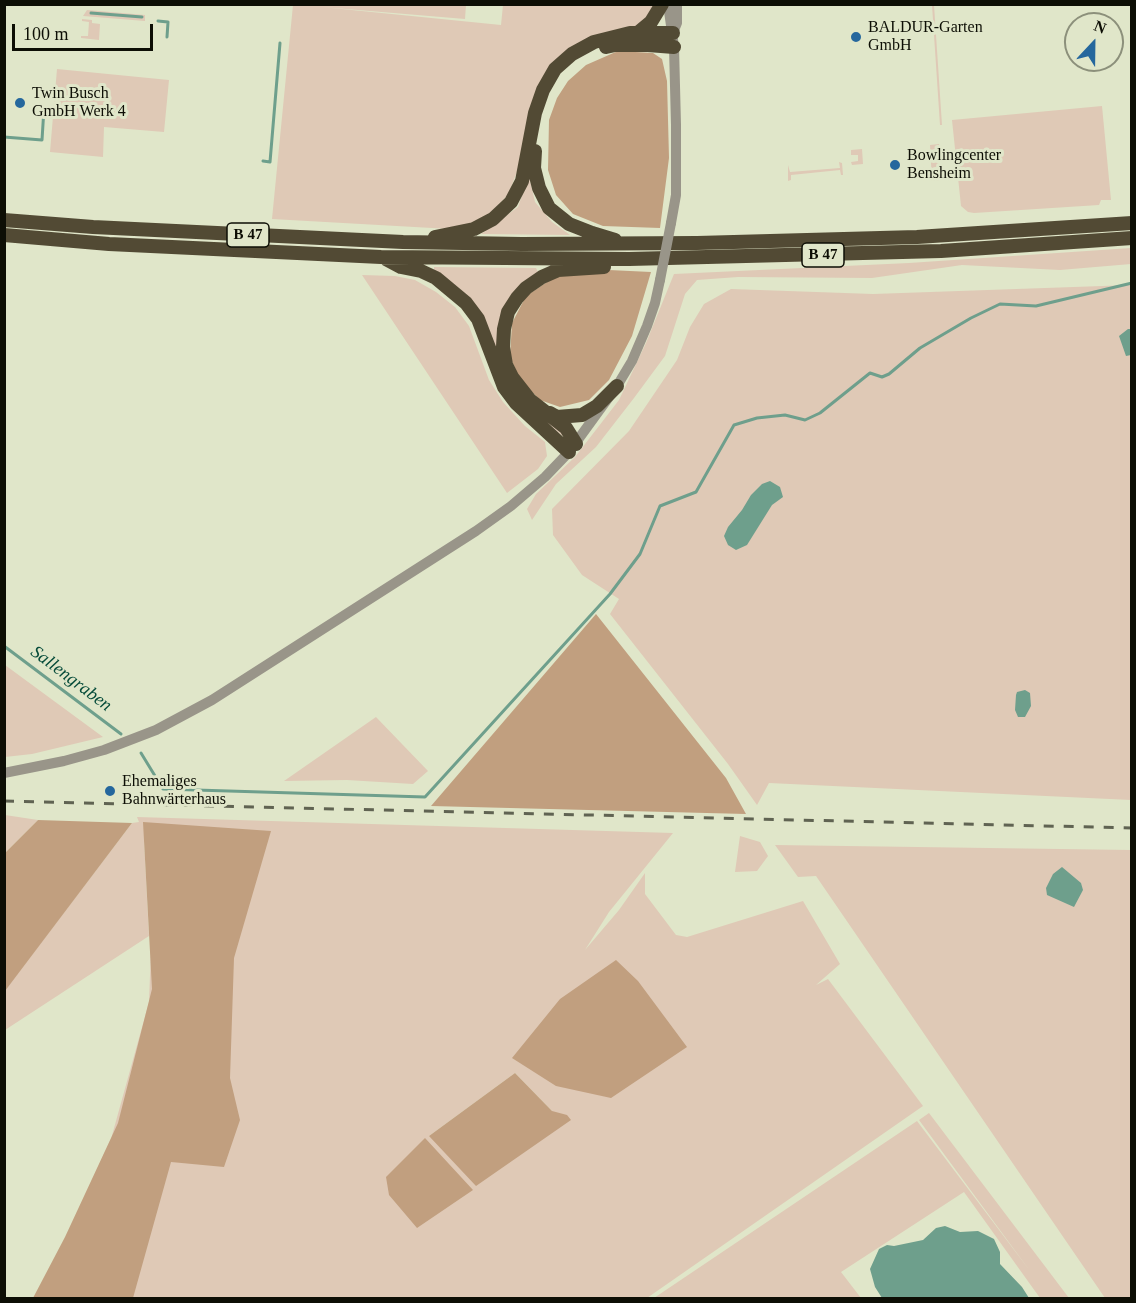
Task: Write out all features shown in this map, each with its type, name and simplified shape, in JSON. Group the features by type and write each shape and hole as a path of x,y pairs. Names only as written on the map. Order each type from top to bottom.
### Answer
{"highway":[{"path":"639,32 651,22 662,4"},
{"path":"404,242 474,229 493,219 511,202 522,181 535,113 543,90 555,69 572,54 594,42 639,32 673,33"},
{"path":"625,244 569,224 549,208 539,188 534,168 541,116 549,93 563,72 577,59 597,49 615,45 674,47"},
{"name":"B 47","path":"4,220 93,227 404,242 625,244 917,237 1131,223"},
{"name":"B 47","path":"4,235 109,244 381,257 629,259 941,251 1131,238"},
{"path":"381,257 401,267 421,271 436,278 466,303 478,319 504,387 516,402 572,448"},
{"path":"572,448 566,428 520,390 506,365 503,347 508,312 526,288 542,277 558,270 605,266 629,259"},
{"path":"541,408 557,417 582,415 597,406 617,386"}],"street":[{"path":"4,772 64,761 104,750 156,730 212,700 476,531 511,506 545,477 572,448 617,386 632,361 655,303 660,280 676,195 674,47 668,4"},
{"path":"673,33 677,4"}],"shaded area":[{"path":"293,5 466,5 465,19 322,7 501,25 503,5 656,5 653,12 638,26 561,58 508,195 489,214 465,227 450,229 272,219"},
{"path":"932,5 934,5 942,125 940,125"},
{"path":"87,10 145,15 145,21 83,16"},
{"path":"82,19 100,24 99,40 81,38 81,36 88,36 89,22 82,21"},
{"path":"618,51 653,53 662,59 667,81 669,158 660,228 603,226 573,214 556,195 548,170 549,120 557,98 568,81 586,65"},
{"path":"57,69 169,80 164,132 104,127 103,157 50,152"},
{"path":"1102,106 1111,200 1101,200 1099,205 974,213 968,212 961,206 952,120"},
{"path":"939,144 944,180 932,181 930,145"},
{"path":"862,149 863,164 852,165 851,162 858,161 858,155 851,155 851,150"},
{"path":"839,162 842,163 843,175 840,170 791,175 791,180 788,181 788,165 790,172 840,168"},
{"path":"529,176 535,202 552,222 570,235 481,234 518,207"},
{"path":"1131,248 1131,264 1060,270 962,265 872,278 738,277 697,280 685,294 665,356 634,398 596,447 556,484 532,520 527,509 536,494 575,457 619,400 646,343 674,274 909,263"},
{"path":"434,267 536,268 538,272 516,290 499,346 566,439 514,395 476,306 459,288 434,272"},
{"path":"609,270 651,272 632,336 609,380 589,400 560,407 540,400 520,380 510,357 512,323 526,296 556,276"},
{"path":"362,275 395,276 415,280 436,292 455,307 469,326 489,380 503,402 525,426 545,442 547,456 538,469 507,493"},
{"path":"1131,285 1131,800 769,783 757,805 728,764 610,614 619,599 582,575 553,535 552,509 629,431 677,360 690,327 704,304 731,289 873,294"},
{"path":"1131,329 1131,355 1126,356 1119,336"},
{"path":"770,481 780,487 783,497 772,505 747,545 736,550 728,545 724,536 728,527 751,495 762,484"},
{"path":"596,614 726,778 746,814 431,806"},
{"path":"5,665 103,737 32,754 5,757"},
{"path":"1025,690 1030,693 1031,706 1025,717 1018,717 1015,710 1016,695 1017,692"},
{"path":"376,717 428,771 413,784 347,780 284,781"},
{"path":"5,815 38,820 5,853"},
{"path":"137,817 673,833 609,912 585,950 619,910 645,873 645,894 676,935 687,937 803,901 840,964 816,985 828,979 923,1106 647,1298 34,1298 66,1237 111,1139 149,1002 154,870 144,840 149,936 5,1030 4,991 132,823 139,822","holes":["515,1073 552,1111 429,1136"]},
{"path":"38,820 132,823 5,991 5,853"},
{"path":"143,822 271,831 234,958 230,1078 240,1120 224,1167 171,1162 133,1298 33,1298 65,1237 118,1123 152,989"},
{"path":"740,836 760,842 768,856 757,871 735,872"},
{"path":"775,845 1131,850 1131,1298 1105,1298 816,876 798,877"},
{"path":"1062,867 1081,883 1083,890 1074,907 1047,895 1046,888 1053,874"},
{"path":"616,960 638,981 687,1047 611,1098 556,1086 512,1058 560,999"},
{"path":"515,1073 552,1111 567,1115 571,1120 476,1186 429,1136"},
{"path":"929,1113 1069,1298 1040,1298 964,1192 841,1272 861,1298 654,1298 917,1121 1030,1271 919,1120"},
{"path":"425,1138 473,1190 417,1228 389,1195 386,1177"},
{"path":"945,1226 960,1232 978,1231 994,1239 1000,1252 1000,1264 1022,1287 1029,1298 882,1298 875,1287 870,1269 879,1249 887,1245 894,1246 923,1240 936,1228"}],"waterway":[{"path":"91,13 142,17"},
{"path":"158,21 168,22 167,37"},
{"path":"263,161 270,162 280,43"},
{"path":"4,137 42,140 44,108"},
{"path":"141,753 163,789 425,797 610,594 640,554 660,506 696,492 734,425 757,418 785,415 805,420 820,413 870,373 882,377 889,374 920,348 1000,304 1036,306 1132,283"},
{"name":"Sallengraben","path":"4,646 121,734"}],"railway":[{"path":"4,801 1132,828"}],"place":[{"name":"BALDUR-Garten GmbH","path":"856,37"},
{"name":"Twin Busch GmbH Werk 4","path":"20,103"},
{"name":"Bowlingcenter Bensheim","path":"895,165"},
{"name":"Ehemaliges Bahnwärterhaus","path":"110,791"}]}
